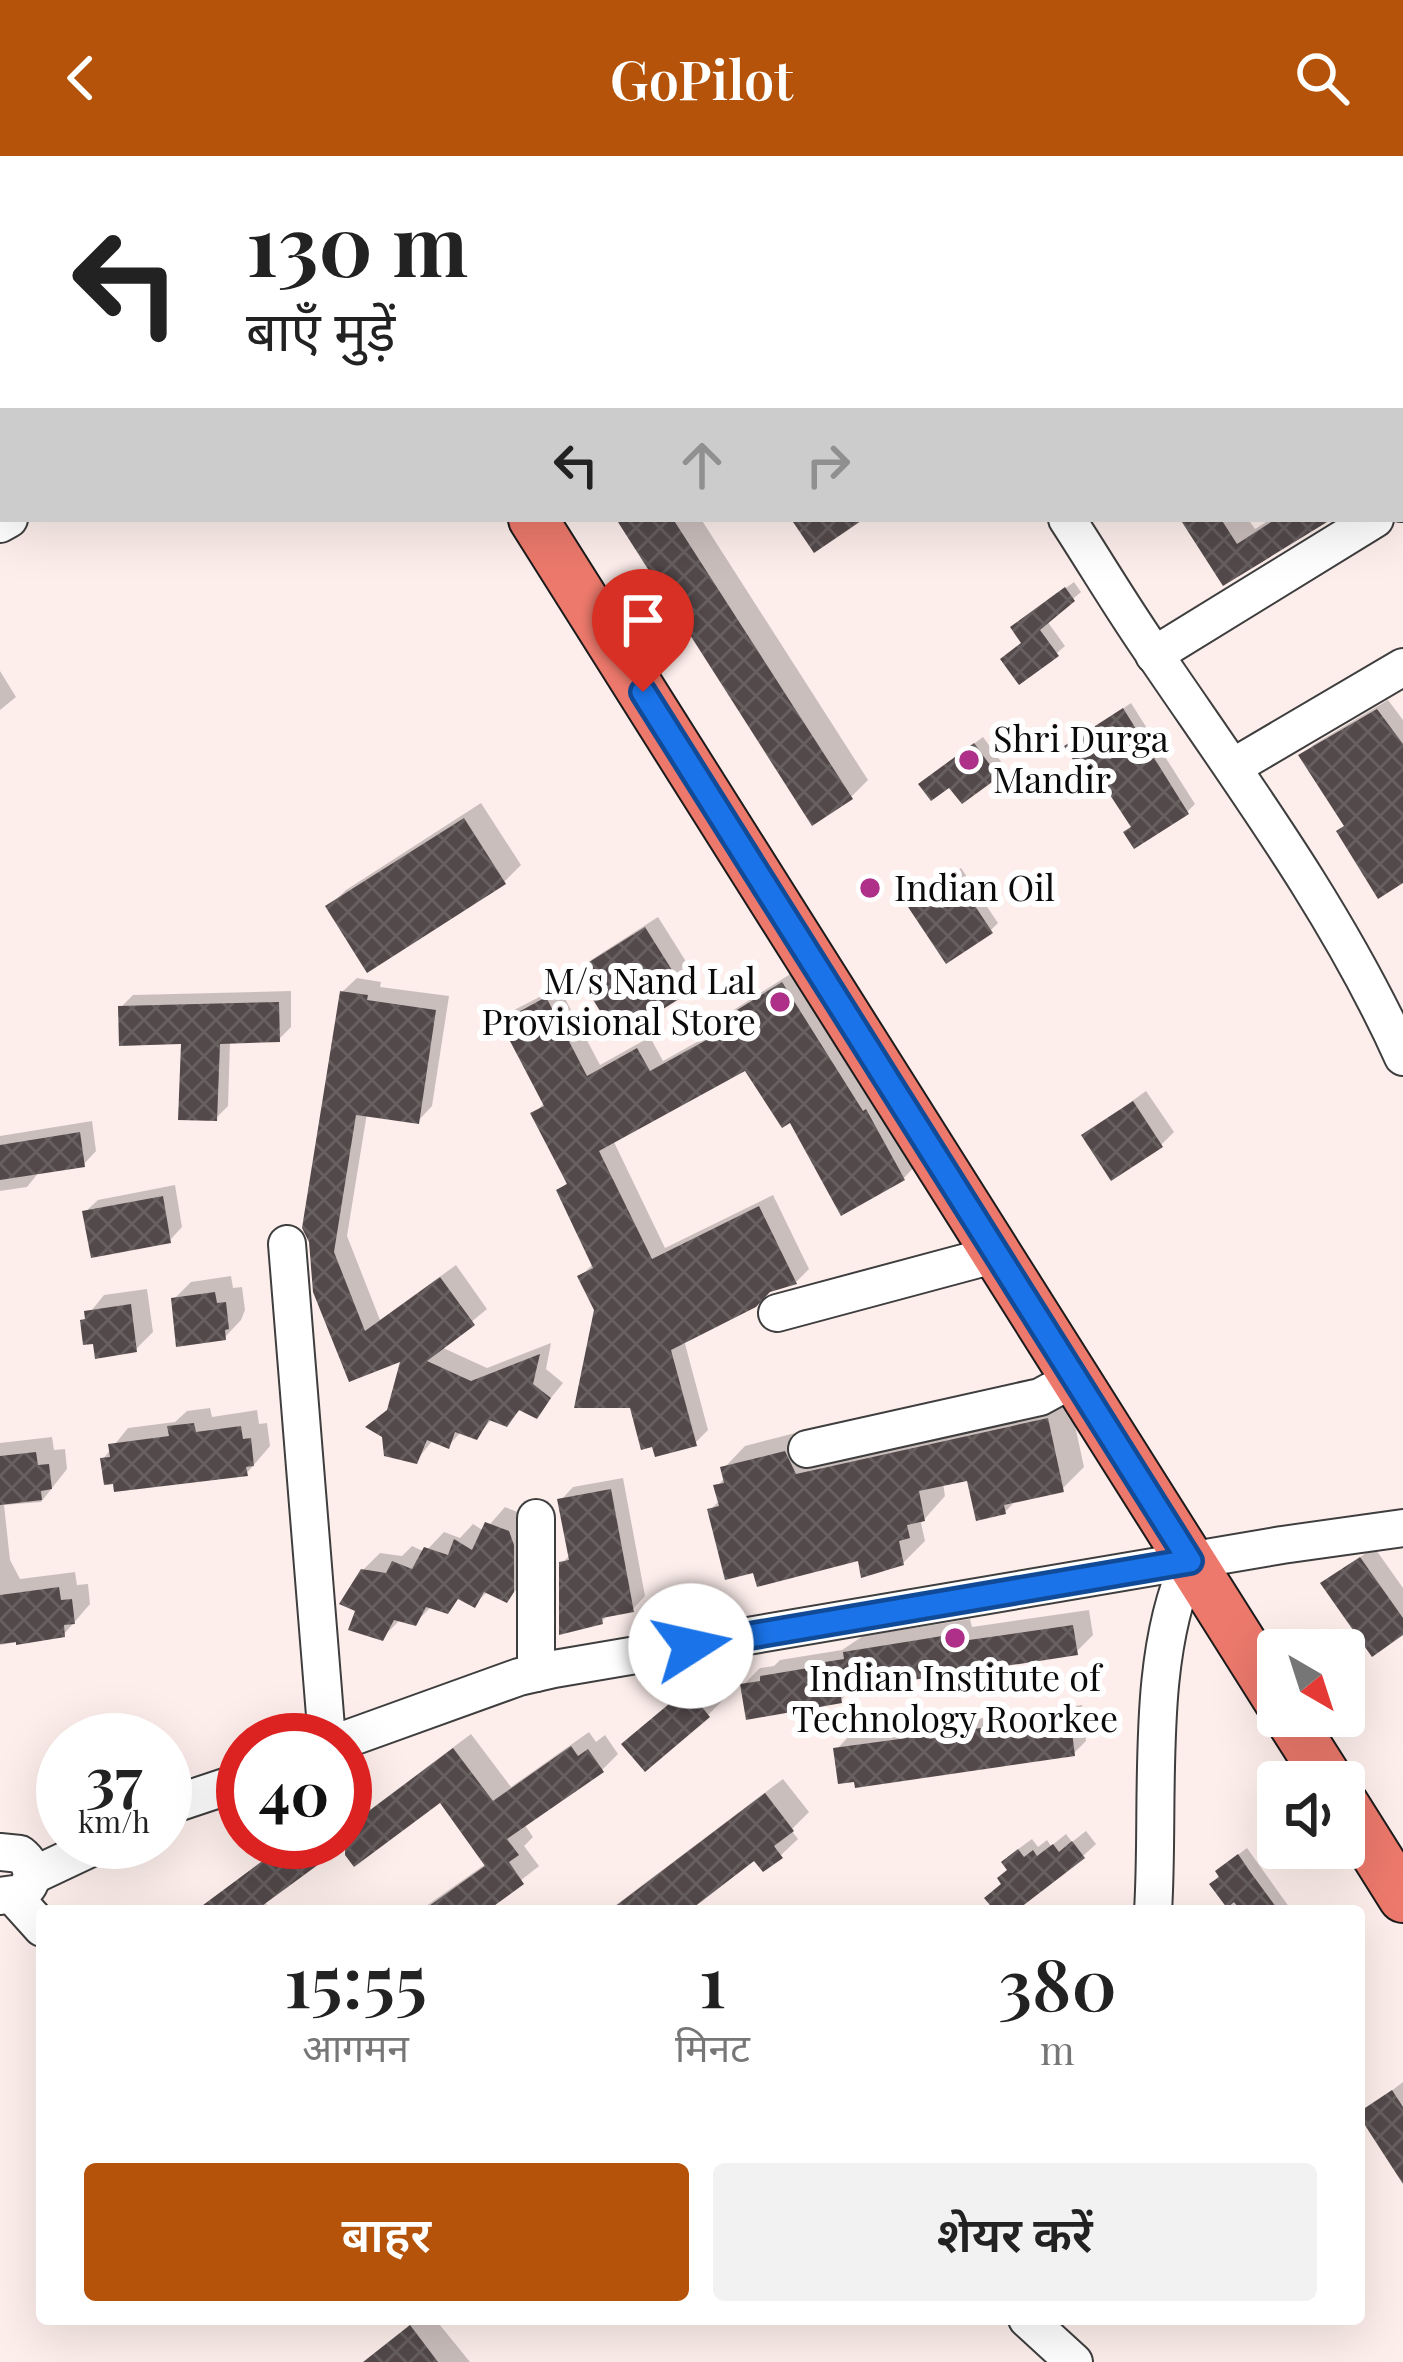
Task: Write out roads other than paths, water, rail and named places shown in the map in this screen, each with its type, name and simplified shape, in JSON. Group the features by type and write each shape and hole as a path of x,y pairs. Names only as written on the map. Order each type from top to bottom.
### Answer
{"main road":[{"path":"535,522 1257,1667"},
{"path":"1365,1837 1403,1898"}],"street":[{"path":"1069,522 1154,655 1387,977 1403,1057"},
{"path":"1154,655 1371,522"},
{"path":"1233,767 1403,667"},
{"path":"287,1244 336,1713"},
{"path":"777,1313 997,1254"},
{"path":"807,1449 1040,1397 1075,1378"},
{"path":"536,1518 536,1673"},
{"path":"372,1729 536,1673 1403,1528"},
{"path":"1153,1905 1155,1752 1167,1633 1170,1609 1190,1561"},
{"path":"16,1876 48,1905"},
{"path":"16,1876 36,1916"},
{"path":"1034,2325 1074,2362"}],"place":[{"name":"Shri Durga Mandir","path":"969,760"},
{"name":"Indian Oil","path":"870,888"},
{"name":"M/s Nand Lal Provisional Store","path":"780,1002"},
{"name":"Indian Institute of Technology Roorkee","path":"955,1638"}]}
